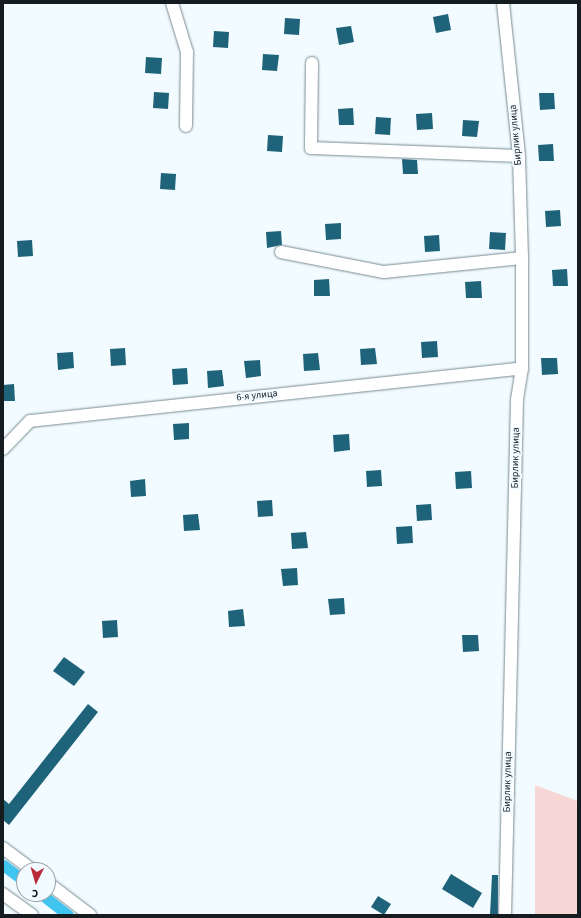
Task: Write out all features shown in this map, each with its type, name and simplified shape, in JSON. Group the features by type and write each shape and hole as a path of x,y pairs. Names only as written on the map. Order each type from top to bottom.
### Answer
{"street":[{"path":"172,3 186,52 186,126"},
{"name":"Бирлик улица","path":"502,3 518,156 522,258 522,368 518,400 505,915"},
{"path":"312,63 311,148 518,156"},
{"path":"281,252 384,272 522,258"},
{"name":"6-я улица","path":"3,449 30,421 522,368"},
{"path":"3,848 21,862"},
{"path":"56,889 90,915"},
{"path":"3,894 32,915"}],"shaded area":[{"path":"535,785 578,801 578,915 535,915"}],"building":[{"path":"448,14 451,30 436,33 433,17"},
{"path":"285,18 300,19 299,35 284,34"},
{"path":"351,26 354,42 339,45 336,28"},
{"path":"214,31 229,32 228,48 213,47"},
{"path":"263,54 279,55 277,71 262,70"},
{"path":"146,57 162,58 161,74 145,73"},
{"path":"154,92 169,93 168,109 153,108"},
{"path":"539,93 554,93 555,109 540,110"},
{"path":"353,108 354,125 339,125 338,109"},
{"path":"432,113 433,129 417,130 416,114"},
{"path":"376,117 391,118 390,135 375,134"},
{"path":"463,120 479,121 477,137 462,136"},
{"path":"268,135 283,136 282,152 267,151"},
{"path":"553,144 554,161 539,161 538,145"},
{"path":"402,159 417,160 418,174 403,174"},
{"path":"161,173 176,174 175,190 160,189"},
{"path":"560,210 561,226 546,227 545,211"},
{"path":"341,223 341,239 326,240 325,224"},
{"path":"281,231 282,245 267,248 266,232"},
{"path":"490,232 506,233 505,250 489,249"},
{"path":"439,235 440,251 425,252 424,236"},
{"path":"32,240 33,256 18,257 17,241"},
{"path":"567,269 568,286 553,286 552,270"},
{"path":"329,279 330,296 314,296 314,280"},
{"path":"481,281 482,298 466,298 465,282"},
{"path":"437,341 438,357 422,358 421,342"},
{"path":"125,348 126,365 111,366 110,349"},
{"path":"375,348 377,364 361,365 360,349"},
{"path":"73,352 74,368 58,370 57,353"},
{"path":"318,353 320,370 304,371 303,354"},
{"path":"541,358 557,358 558,374 542,375"},
{"path":"260,360 261,376 246,378 244,361"},
{"path":"187,368 188,384 173,385 172,369"},
{"path":"222,370 224,386 208,388 207,371"},
{"path":"14,384 15,401 3,401 3,385"},
{"path":"189,423 189,439 174,440 173,424"},
{"path":"349,434 350,450 334,452 333,435"},
{"path":"381,470 382,486 367,487 366,471"},
{"path":"471,471 472,488 456,489 455,472"},
{"path":"145,479 146,496 131,497 130,481"},
{"path":"272,500 273,516 258,517 257,501"},
{"path":"431,504 432,520 417,521 416,505"},
{"path":"198,514 200,530 184,531 183,515"},
{"path":"412,526 413,543 397,544 396,527"},
{"path":"306,532 308,548 292,549 291,533"},
{"path":"297,568 298,585 283,586 281,569"},
{"path":"344,598 345,614 330,615 328,599"},
{"path":"243,609 245,626 229,627 228,611"},
{"path":"117,620 118,637 103,638 102,621"},
{"path":"462,635 478,635 479,651 463,652"},
{"path":"64,657 85,672 74,686 53,671"},
{"path":"88,704 98,712 9,825 3,820 3,799 9,804"},
{"path":"451,874 482,893 473,908 442,889"},
{"path":"492,875 498,875 498,915 490,915"},
{"path":"378,896 391,904 384,915 371,907"}],"waterway":[{"path":"3,865 16,875"},
{"path":"51,902 68,915"}]}
